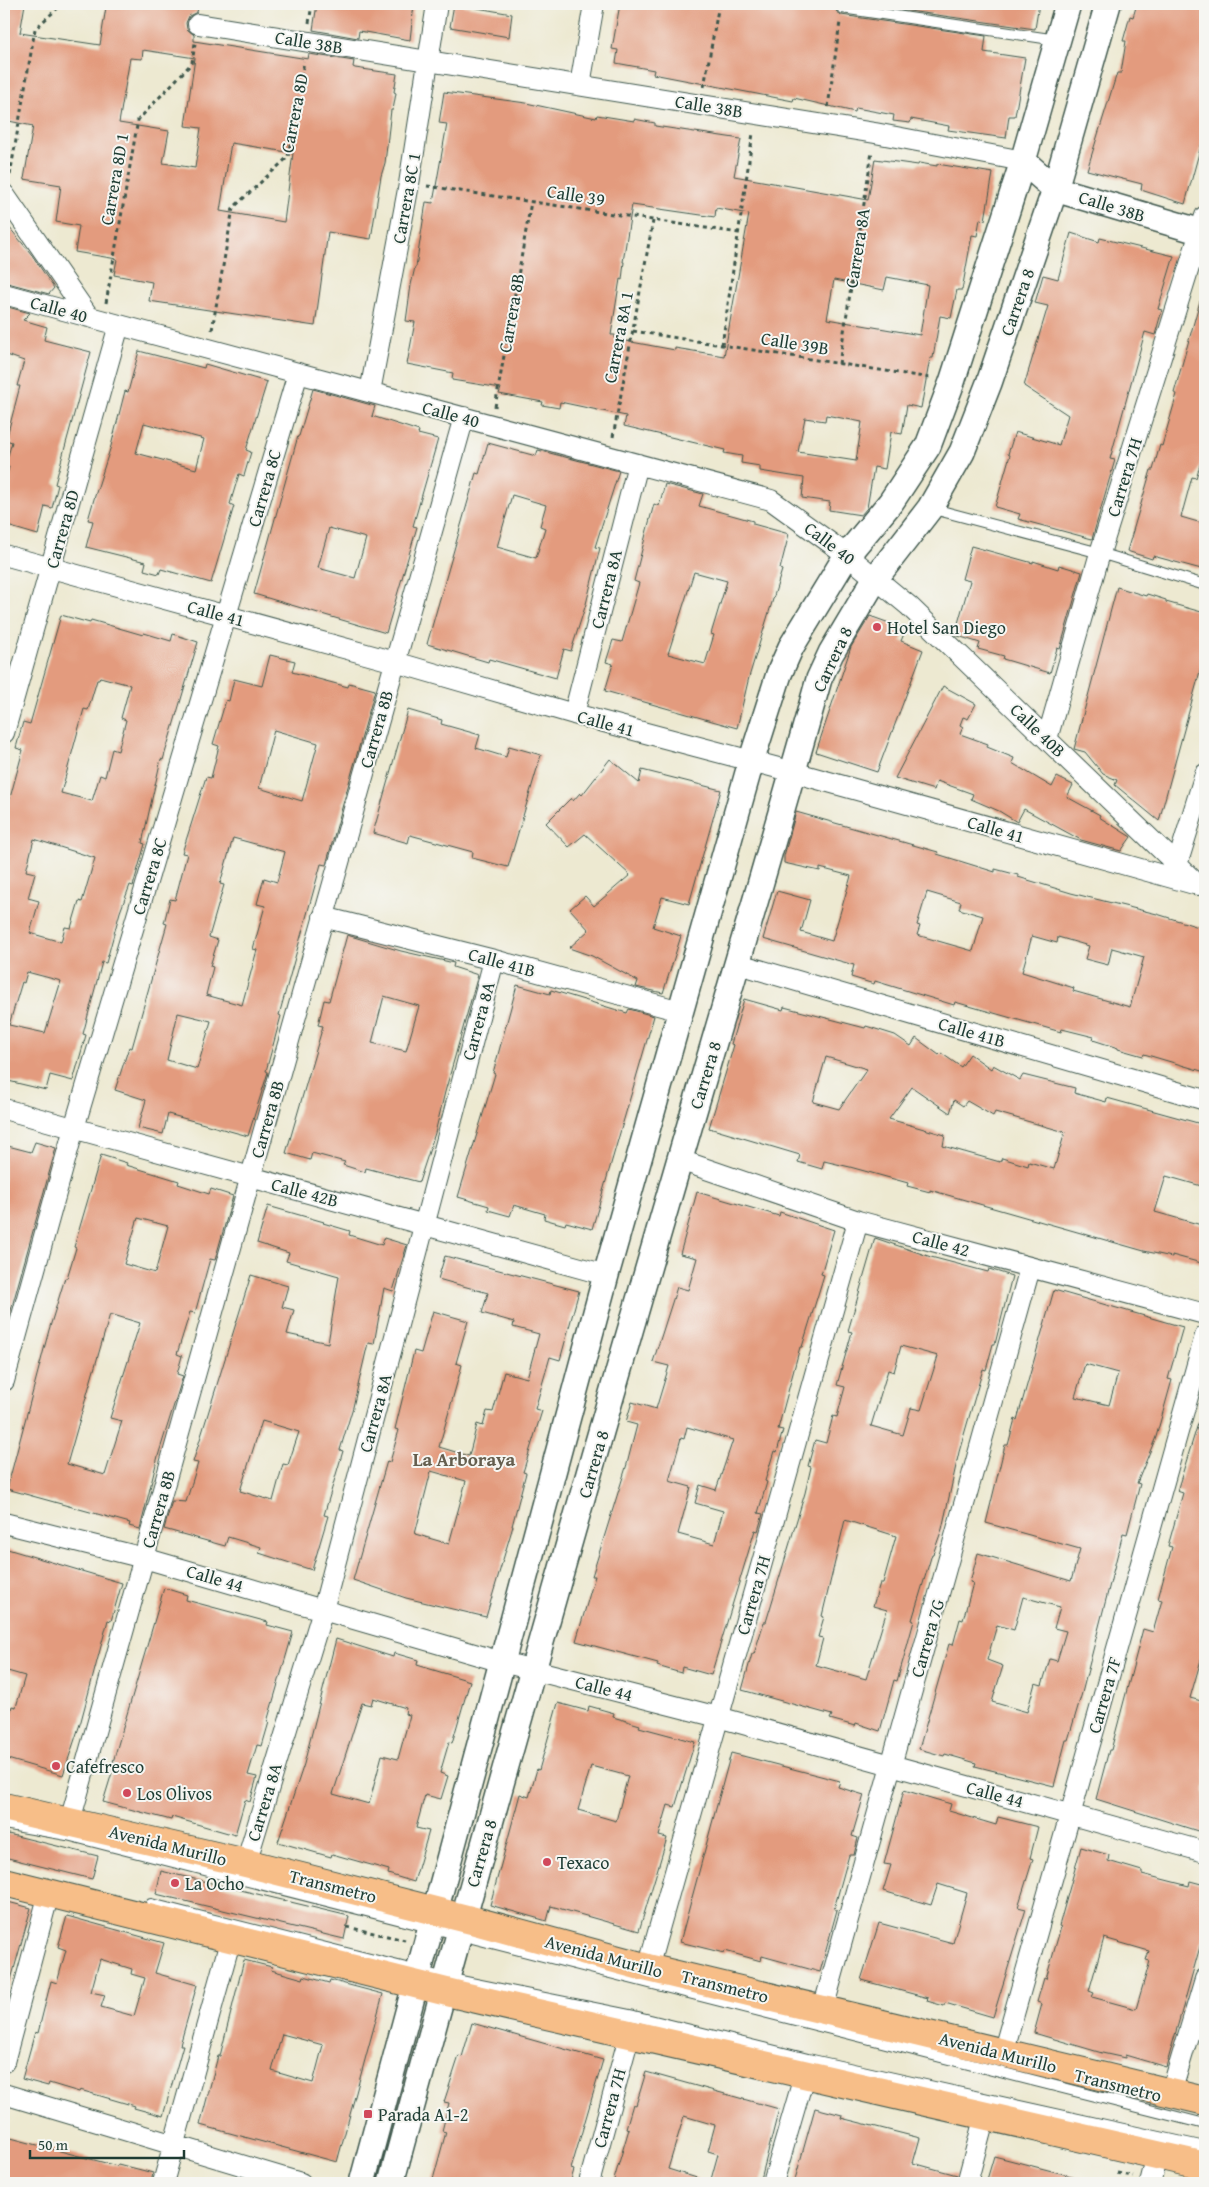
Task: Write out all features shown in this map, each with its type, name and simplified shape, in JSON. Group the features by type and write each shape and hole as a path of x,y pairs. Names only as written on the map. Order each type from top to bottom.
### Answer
{"main road":[{"name":"Avenida Murillo","path":"4,1807 70,1821 246,1864 425,1927 461,1926 823,2009 1205,2101"},
{"path":"4,1882 231,1938 417,1977 630,2033 1205,2166"}],"street":[{"name":"Carrera 8C 1","path":"370,392 409,184 437,4"},
{"path":"580,85 594,4"},
{"name":"Carrera 8","path":"362,2183 417,1977 425,1927 502,1662 606,1275 680,1011 751,762 779,674 791,647 847,555 891,502 928,446 952,382 1023,161 1068,4"},
{"name":"Carrera 8","path":"391,2183 533,1670 680,1160 739,964 819,679 831,653 875,579 930,508 962,452 986,392 1055,189 1108,4"},
{"name":"Calle 38B","path":"198,24 756,113 1023,161 1055,189 1204,227"},
{"path":"5,196 104,321"},
{"name":"Carrera 7H","path":"1047,739 1100,554 1204,227"},
{"name":"Calle 40","path":"4,294 771,500 847,555 875,579"},
{"name":"Carrera 8D","path":"4,733 51,568 104,321"},
{"name":"Carrera 8C","path":"4,1381 74,1128 298,373"},
{"name":"Carrera 8B","path":"70,1821 464,417"},
{"name":"Carrera 8A","path":"574,714 638,464"},
{"name":"Calle 41","path":"4,555 395,662 574,714 793,772 1201,889"},
{"name":"Calle 40B","path":"875,579 909,606 1201,889"},
{"path":"1177,865 1205,774"},
{"name":"Calle 41B","path":"323,917 494,960 680,1011"},
{"name":"Carrera 8A","path":"246,1864 323,1610 426,1225 494,960"},
{"name":"Calle 41B","path":"739,964 1205,1100"},
{"name":"Calle 42B","path":"4,1108 606,1275"},
{"name":"Calle 42","path":"680,1160 858,1221 1205,1314"},
{"name":"Carrera 7H","path":"648,1968 858,1221"},
{"name":"Carrera 7G","path":"823,2009 1030,1268"},
{"name":"Carrera 7F","path":"1003,2053 1205,1336"},
{"name":"Calle 44","path":"4,1523 144,1558 502,1662 718,1717 1205,1852"},
{"path":"4,2062 49,1893"},
{"path":"163,2183 231,1938"},
{"path":"1171,2093 1205,1979"},
{"name":"Carrera 7H","path":"589,2183 630,2033"},
{"path":"773,2183 804,2073"},
{"path":"4,2094 301,2183"},
{"path":"967,2183 985,2115"},
{"path":"1150,2183 1157,2155"}],"lane":[{"path":"842,8 1058,41"},
{"path":"930,508 1100,554 1205,585"},
{"name":"Transmetro","path":"4,1824 67,1836 425,1927"},
{"path":"144,1902 417,1977"},
{"name":"Transmetro","path":"461,1926 654,1985 1205,2124"},
{"path":"445,1984 634,2016 808,2059 1205,2147"}],"path":[{"path":"5,196 35,30 62,4"},
{"name":"Carrera 8D","path":"209,348 233,208 288,157 312,4"},
{"path":"701,105 719,4"},
{"path":"825,125 842,8"},
{"name":"Carrera 8D 1","path":"104,321 138,120 192,63 198,24"},
{"path":"722,345 756,113"},
{"name":"Carrera 8A","path":"839,364 874,133"},
{"name":"Calle 39","path":"409,184 739,233"},
{"name":"Carrera 8B","path":"491,425 531,202"},
{"name":"Carrera 8A 1","path":"609,457 652,221"},
{"name":"Calle 39B","path":"633,331 952,382"},
{"path":"347,1927 425,1927"}],"building":[{"path":"4,4 25,4 20,33 100,45 106,7 110,7 110,4 199,4 197,12 189,16 186,23 187,29 194,35 194,41 308,59 309,54 354,61 353,67 355,68 397,74 394,92 396,93 393,110 391,110 385,163 381,176 371,239 328,232 315,326 149,301 152,282 114,275 117,259 75,252 79,226 56,222 61,185 24,179 33,126 4,120","holes":["143,50 195,58 185,126 201,128 195,168 163,163 169,131 119,123 130,58 142,59","231,143 293,153 284,222 220,211"]},
{"path":"317,4 414,4 410,40 359,31 358,38 313,30"},
{"path":"454,4 512,14 509,37 450,27"},
{"path":"620,4 837,4 836,11 841,15 986,36 984,52 1025,58 1015,116 1009,116 1006,138 948,130 949,126 911,119 910,123 893,121 894,115 856,108 855,112 794,98 793,101 653,74 654,70 616,63 618,50 612,49"},
{"path":"860,4 1039,4 1035,29"},
{"path":"1137,4 1205,4 1205,143 1202,142 1185,204 1141,190 1142,184 1087,170 1117,73 1121,73 1126,41 1123,41 1130,16 1133,17"},
{"path":"444,92 526,103 596,118 597,115 634,121 634,119 655,123 655,126 741,139 734,176 868,200 875,159 918,165 919,163 937,166 937,164 993,173 985,220 980,219 977,236 972,235 962,290 957,290 951,318 940,316 933,358 930,358 921,408 907,405 902,434 891,432 885,469 874,467 867,508 861,515 829,510 830,502 802,498 804,478 760,471 760,466 741,463 742,456 724,453 725,450 624,426 626,416 560,402 559,408 542,405 543,402 499,394 501,388 452,380 453,373 407,364 415,322 406,321 411,285 416,267 426,202 433,203 447,124 439,123","holes":["632,205 715,217 716,208 749,214 724,356 675,348 675,350 615,339 615,335 611,335 620,279 622,280","887,277 928,285 920,335 827,319 834,280 884,290","826,415 862,422 856,461 798,452 805,418 825,421"]},
{"path":"4,221 32,255 54,288 49,294 4,282"},
{"path":"1071,233 1099,242 1100,238 1174,256 1158,309 1162,310 1155,335 1145,332 1110,459 1115,460 1092,539 1018,519 1020,514 995,507 1015,432 1059,445 1068,415 1024,386 1048,306 1035,303 1043,275 1058,279"},
{"path":"1200,301 1205,302 1205,456 1203,455 1196,478 1192,477 1181,517 1205,524 1205,570 1153,556 1152,559 1127,551 1151,470 1153,470 1160,445 1162,446 1177,394 1174,393"},
{"path":"4,306 30,313 23,320 47,327 44,340 91,352 55,484 58,485 52,508 45,506 38,535 4,525 4,486 9,467 5,466 12,442 6,440 20,386 17,386 24,361 4,354 4,332 8,315 4,315"},
{"path":"139,351 204,368 205,364 267,382 246,450 251,452 244,476 239,474 230,504 234,506 211,583 161,569 159,574 144,570 146,562 86,547 93,521 88,520 111,446 125,391 128,392","holes":["144,423 204,439 196,469 136,453"]},
{"path":"313,389 375,406 372,416 419,431 418,434 438,439 413,526 417,527 386,633 254,594","holes":["329,528 366,538 355,578 318,568"]},
{"path":"488,443 536,456 538,450 619,471 595,547 600,548 586,604 571,651 564,649 556,678 489,659 488,662 427,644 476,473 479,474","holes":["512,495 546,505 540,526 545,528 536,558 497,547"]},
{"path":"665,484 703,494 699,506 753,521 753,524 789,534 780,569 782,570 749,677 737,728 605,691 613,664 606,662 613,640 622,642 639,583 634,581 654,504 659,506","holes":["694,572 727,581 711,634 714,635 705,664 668,654"]},
{"path":"971,546 1058,569 1059,565 1082,572 1060,649 1057,648 1050,673 1003,659 1004,656 978,649 980,643 955,634 970,581 962,579"},
{"path":"1117,587 1146,596 1147,594 1166,600 1166,602 1205,613 1205,653 1159,821 1115,785 1117,780 1103,774 1085,752 1074,749"},
{"path":"61,615 90,623 91,620 171,641 173,634 198,642 163,760 161,759 142,843 145,844 133,886 130,885 120,912 106,963 102,962 83,1034 86,1035 73,1081 50,1075 46,1090 4,1080 4,808 7,809 23,750 16,748 23,722 30,724","holes":["100,677 130,685 121,718 126,720 118,751 112,749 105,777 100,775 92,801 61,793 84,709 88,710 97,680","34,839 95,858 82,902 79,901 71,928 65,927 61,942 30,933 39,901 28,898 35,873 26,871","27,972 61,981 45,1033 9,1025 22,982 24,983"]},
{"path":"870,616 906,629 901,641 923,650 877,772 816,752 851,647"},
{"path":"270,655 295,661 292,672 348,687 349,683 375,690 326,865 321,864 279,1015 281,1016 266,1071 268,1072 248,1136 168,1114 163,1134 138,1128 146,1100 115,1090 129,1047 132,1048 167,924 164,923 170,899 175,900 187,854 182,853 206,777 211,778 219,746 213,744 226,700 229,701 234,679 262,686","holes":["274,730 318,743 302,801 259,788","233,838 285,852 277,882 264,878 257,904 265,906 253,949 257,950 242,1005 206,995 213,967 210,966 218,940 209,937 224,885 220,884","178,1013 211,1021 197,1069 167,1060"]},
{"path":"943,686 976,704 968,719 963,717 960,725 963,727 960,734 988,744 987,747 1014,758 1012,763 1052,787 1057,777 1073,785 1067,797 1100,815 1099,817 1131,837 1121,851 1081,840 1024,809 1017,822 999,811 971,799 973,794 937,781 934,790 895,778"},
{"path":"408,710 442,720 441,724 480,735 476,748 506,757 509,746 541,755 508,867 472,858 473,852 410,835 408,843 373,833"},
{"path":"610,759 639,783 642,770 721,790 689,904 662,897 653,927 681,936 663,993 636,987 638,981 592,956 569,948 589,930 570,909 585,896 594,906 630,875 585,834 569,847 546,823 571,798 573,801 580,793 582,795"},
{"path":"796,812 938,852 937,854 995,872 995,869 1018,875 1018,877 1071,893 1157,914 1205,929 1205,1072 1144,1054 1143,1056 1118,1049 1093,1040 1094,1037 1062,1029 1061,1032 955,1002 954,1005 875,981 874,984 851,977 854,965 763,939 777,891 810,900 801,932 832,941 851,876 820,868 820,871 784,863 784,856","holes":["927,892 961,902 959,909 983,916 973,951 917,935 920,926 917,925","1032,936 1057,943 1058,937 1089,946 1085,959 1108,965 1112,948 1144,957 1130,1007 1073,991 1074,988 1022,972"]},
{"path":"347,935 401,951 454,963 453,967 478,975 435,1133 419,1182 366,1168 365,1172 343,1165 345,1162 312,1153 310,1160 286,1153 323,1026 318,1025 324,1000 329,1001","holes":["384,996 419,1006 406,1051 372,1043"]},
{"path":"517,985 550,994 551,990 627,1013 629,1009 654,1016 592,1229 566,1222 565,1225 544,1219 545,1214 514,1205 510,1216 488,1210 489,1206 458,1197 495,1074 493,1073"},
{"path":"744,999 783,1010 784,1007 865,1028 866,1026 895,1035 911,1046 916,1038 939,1055 941,1053 961,1067 970,1054 991,1069 993,1065 1020,1080 1023,1075 1075,1088 1074,1093 1106,1102 1107,1098 1205,1125 1205,1187 1166,1176 1155,1212 1205,1226 1205,1264 1172,1255 1172,1257 1144,1251 930,1190 930,1192 907,1186 908,1183 850,1167 824,1161 822,1169 798,1162 800,1155 709,1128 734,1045 731,1044","holes":["826,1057 867,1069 839,1109 813,1102","912,1087 950,1113 954,1100 963,1106 967,1101 993,1116 995,1112 1065,1132 1054,1169 1029,1162 1028,1166 1002,1158 1000,1162 943,1146 945,1135 889,1119"]},
{"path":"35,1142 56,1148 8,1321 4,1321 4,1145 31,1152"},
{"path":"101,1155 127,1163 126,1165 179,1181 178,1184 209,1194 211,1189 233,1196 215,1260 210,1259 195,1313 190,1312 177,1354 182,1356 177,1374 183,1376 158,1456 140,1529 129,1526 130,1523 7,1489 49,1330 76,1248 74,1247","holes":["138,1218 168,1226 155,1273 124,1264","110,1314 140,1323 110,1418 122,1421 105,1475 67,1464"]},
{"path":"697,1192 779,1216 780,1212 834,1230 821,1274 824,1275 802,1347 800,1347 778,1429 783,1430 777,1452 774,1451 765,1481 767,1482 758,1513 763,1514 758,1531 755,1530 711,1675 682,1667 681,1673 657,1666 658,1663 576,1641 595,1576 592,1576 627,1464 637,1425 626,1422 632,1402 656,1409 669,1366 653,1362 677,1287 688,1290 697,1258 680,1254","holes":["687,1427 733,1440 716,1490 700,1485 695,1503 723,1511 714,1544 678,1534 691,1487 669,1481 681,1438 684,1439"]},
{"path":"268,1206 324,1222 350,1231 349,1235 382,1245 384,1238 407,1245 393,1291 384,1288 374,1344 368,1343 353,1407 340,1450 343,1451 324,1515 328,1516 312,1570 259,1553 261,1547 228,1537 225,1546 164,1529 172,1501 186,1502 198,1463 193,1462 251,1275 288,1286 282,1307 294,1310 287,1334 328,1343 339,1276 286,1261 289,1253 257,1243","holes":["262,1421 299,1432 288,1465 283,1464 273,1501 240,1491"]},
{"path":"875,1238 931,1257 988,1272 989,1269 1012,1276 995,1344 993,1344 986,1370 983,1369 959,1452 942,1529 932,1554 912,1620 914,1621 897,1681 894,1680 880,1731 856,1723 855,1726 830,1719 832,1715 742,1690 752,1654 754,1654 764,1622 766,1622 805,1493 811,1467 808,1466 815,1440 826,1443 833,1416 837,1417 845,1387 837,1385 852,1332 848,1331","holes":["901,1346 938,1356 921,1410 911,1408 903,1435 871,1426 888,1370 894,1372","845,1520 896,1536 883,1583 880,1583 873,1606 887,1610 866,1679 816,1665 823,1638 818,1637 824,1617 822,1616"]},
{"path":"445,1256 579,1291 560,1360 550,1357 535,1409 542,1411 523,1472 526,1473 513,1526 486,1617 406,1598 353,1580 387,1461 390,1462 399,1430 395,1429 414,1351 421,1353 433,1311 468,1321 456,1363 462,1365 439,1447 469,1456 477,1424 483,1426 487,1411 493,1412 504,1372 527,1378 539,1334 513,1327 514,1322 482,1313 488,1293 438,1279","holes":["431,1471 466,1481 449,1544 415,1534"]},
{"path":"1054,1290 1183,1327 1168,1379 1172,1380 1156,1437 1137,1483 1140,1484 1127,1534 1123,1533 1082,1693 1068,1740 1066,1740 1054,1786 975,1766 976,1763 945,1754 944,1756 919,1749 949,1644 953,1645 960,1619 963,1620 973,1583 970,1582 978,1553 1071,1581 1080,1549 986,1523 1005,1445 1008,1445 1015,1419 1017,1420","holes":["1085,1364 1118,1373 1109,1405 1075,1397","1023,1597 1060,1607 1054,1628 1066,1631 1057,1661 1050,1659 1042,1685 1035,1683 1027,1712 992,1702 1003,1666 987,1660 997,1625 1014,1630"]},
{"path":"1201,1414 1205,1414 1205,1646 1190,1698 1205,1702 1205,1832 1096,1799 1143,1629 1153,1632 1162,1600 1158,1599 1172,1547 1168,1546 1183,1493 1177,1491"},
{"path":"4,1548 122,1583 111,1621 108,1620 81,1721 63,1775 4,1758 4,1737 12,1706 16,1707 25,1676 4,1670"},
{"path":"164,1588 187,1595 186,1600 268,1622 267,1625 293,1632 262,1746 257,1745 248,1775 257,1777 250,1802 245,1800 235,1835 172,1817 171,1820 103,1802"},
{"path":"336,1639 393,1657 394,1653 418,1660 417,1665 470,1681 452,1743 449,1742 440,1773 448,1776 441,1799 425,1795 416,1828 429,1831 414,1882 388,1874 389,1870 332,1854 331,1857 278,1842 304,1764","holes":["373,1698 406,1708 405,1714 410,1715 398,1759 382,1755 369,1804 333,1794 362,1703 371,1705"]},
{"path":"558,1703 588,1711 589,1706 614,1713 613,1717 640,1725 639,1727 695,1742 675,1807 668,1805 659,1836 667,1838 639,1931 551,1906 547,1921 490,1905 520,1794 529,1797 537,1769 539,1770","holes":["591,1766 628,1776 616,1821 578,1810"]},
{"path":"731,1753 840,1781 838,1787 864,1795 852,1836 858,1838 854,1855 849,1855 834,1909 837,1910 820,1972 762,1956 761,1961 725,1951 724,1953 680,1942"},
{"path":"904,1790 951,1804 949,1811 996,1825 998,1817 1038,1827 1030,1858 1033,1859 1018,1907 1026,1909 993,2017 945,2003 944,2006 927,2001 928,1998 861,1980 879,1923 953,1943 967,1893 938,1884 931,1905 883,1891 891,1865 884,1864"},
{"path":"4,1833 98,1856 92,1879 4,1857"},
{"path":"1081,1847 1109,1855 1108,1861 1142,1871 1142,1874 1189,1886 1190,1881 1205,1885 1205,1929 1166,2067 1125,2055 1125,2058 1102,2053 1034,2033 1042,2004 1037,2002 1044,1978 1046,1979 1061,1927 1059,1926","holes":["1104,1938 1149,1951 1146,1960 1150,1961 1136,2009 1092,1997 1094,1993 1089,1991"]},
{"name":"La Ocho","path":"161,1871 349,1916 344,1939 156,1894"},
{"path":"4,1901 31,1908 9,1987 4,1987"},
{"path":"67,1916 164,1943 155,1973 197,1985 180,2045 183,2045 163,2116 80,2090 79,2092 49,2083 48,2086 22,2079 35,2032 38,2033 51,1981 57,1983 66,1950 58,1947","holes":["100,1959 132,1969 131,1974 145,1978 134,2016 101,2007 105,1995 91,1992"]},
{"path":"244,1960 272,1967 271,1970 303,1979 304,1976 329,1983 330,1980 383,1994 337,2162 200,2125 218,2056 220,2056","holes":["282,2034 323,2045 313,2083 272,2071"]},
{"path":"472,2023 603,2060 571,2169 574,2170 570,2183 432,2183 446,2132 442,2131 449,2103 444,2102 459,2056 462,2057"},
{"path":"646,2072 779,2109 760,2183 710,2183 718,2154 708,2151 715,2125 684,2116 668,2169 700,2179 699,2183 613,2183 629,2129 626,2128 633,2104 636,2105"},
{"path":"815,2108 842,2115 841,2118 920,2138 913,2163 957,2175 955,2183 794,2183"},
{"path":"7,2137 117,2166 118,2164 153,2173 151,2183 4,2183 4,2150"},
{"path":"994,2156 1079,2178 1078,2183 986,2183"}],"place":[{"name":"Hotel San Diego","path":"877,627"},
{"name":"Cafefresco","path":"56,1766"},
{"name":"Los Olivos","path":"127,1793"},
{"name":"Texaco","path":"547,1862"},
{"name":"La Ocho","path":"175,1883"},
{"name":"Parada A1-2","path":"368,2114"}],"district":[{"name":"La Arboraya","path":"464,1459"}]}
